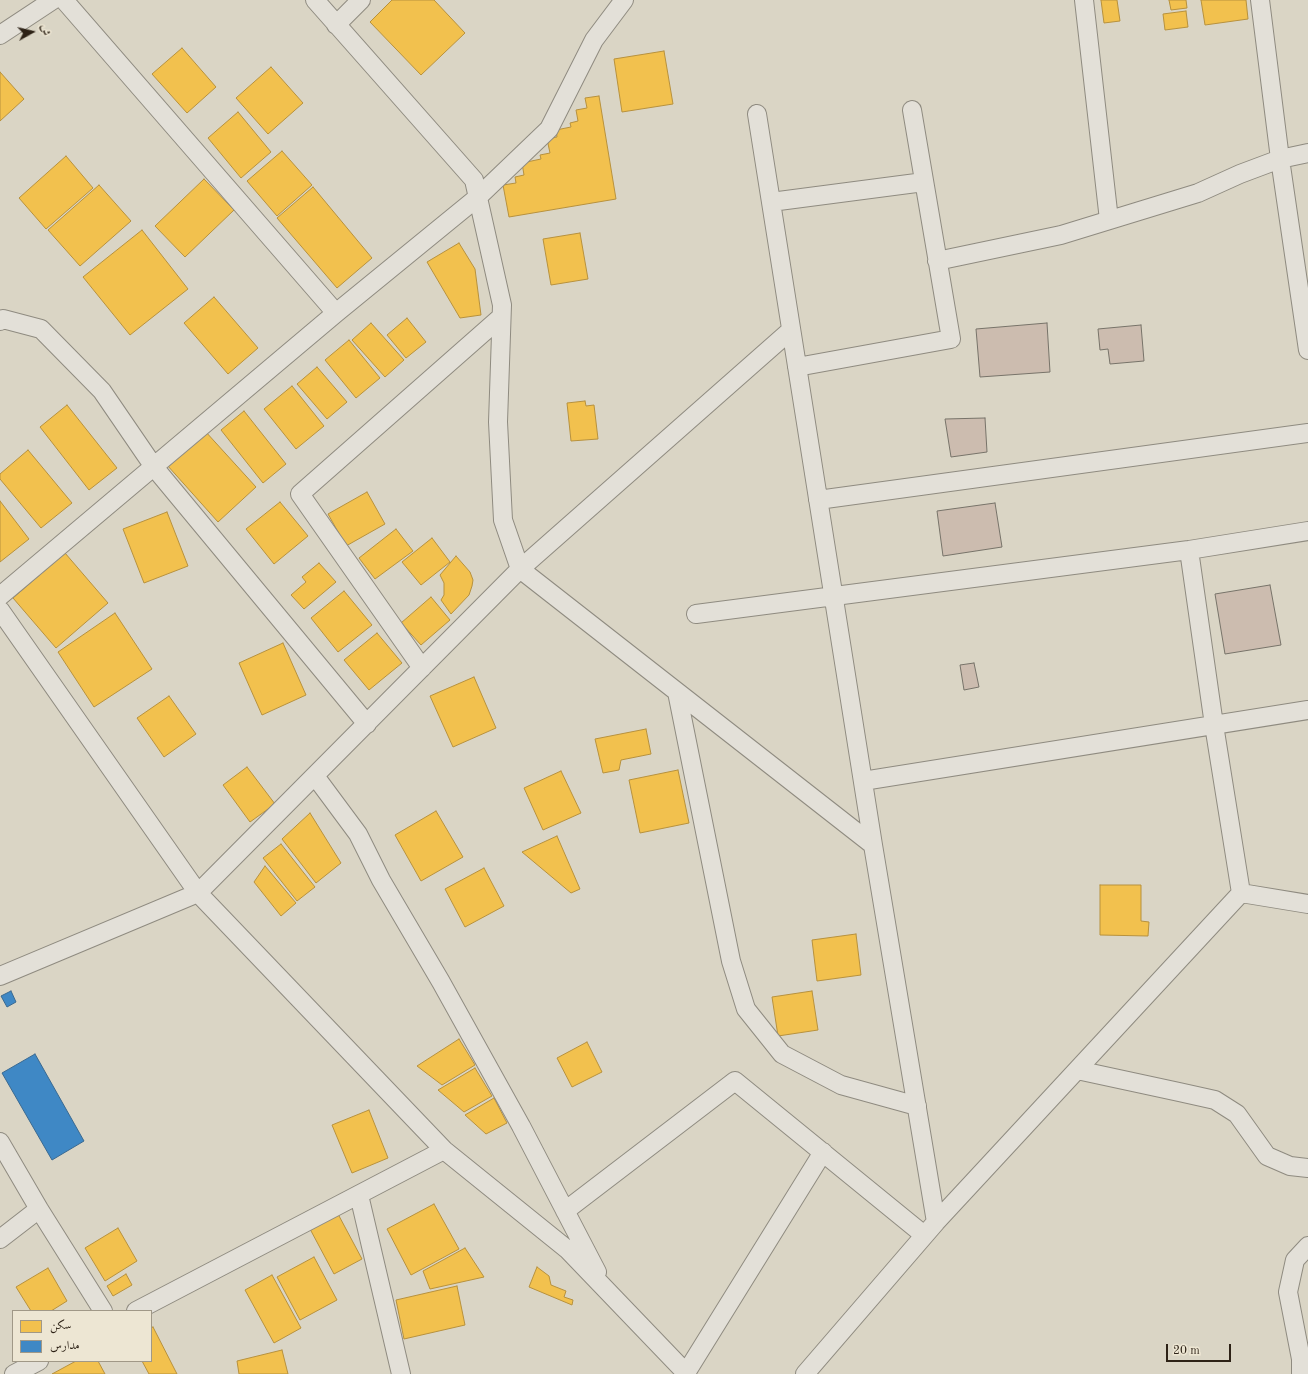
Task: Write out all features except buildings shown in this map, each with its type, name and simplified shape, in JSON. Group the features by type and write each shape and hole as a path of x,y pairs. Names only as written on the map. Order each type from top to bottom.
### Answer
{"street":[{"path":"0,35 53,0"},
{"path":"64,0 336,313"},
{"path":"315,0 474,180 502,305 498,422 503,520 520,569 873,845"},
{"path":"336,25 361,0"},
{"path":"0,596 336,313 478,197 549,129 594,40 624,0"},
{"path":"1084,0 1109,220"},
{"path":"1260,0 1280,159 1306,326 1308,350"},
{"path":"797,367 951,339 912,110"},
{"path":"757,114 873,845 936,1222"},
{"path":"937,260 1061,235 1198,193 1240,174 1280,159 1308,153"},
{"path":"771,202 924,182"},
{"path":"422,668 300,494 501,317"},
{"path":"0,321 3,319 41,329 102,391 154,467 367,724"},
{"path":"0,976 198,893 520,569 791,330"},
{"path":"818,500 1308,433"},
{"path":"696,614 1189,550 1308,531"},
{"path":"1189,550 1214,725 1241,893"},
{"path":"0,610 198,893 444,1150 568,1250 687,1373 823,1152"},
{"path":"677,692 731,962 746,1009 782,1054 841,1085 917,1106"},
{"path":"863,781 1308,710"},
{"path":"315,776 358,834 381,880 441,982 521,1126 607,1291"},
{"path":"1241,893 1308,904"},
{"path":"805,1374 924,1235 1241,893"},
{"path":"1077,1070 1215,1100 1237,1114 1267,1156 1290,1166 1308,1168"},
{"path":"565,1211 735,1081 924,1235"},
{"path":"0,1142 102,1310"},
{"path":"138,1310 444,1150"},
{"path":"359,1195 402,1374"},
{"path":"0,1238 39,1208"},
{"path":"1301,1374 1301,1359 1288,1292 1295,1260 1308,1246"},
{"path":"14,1374 37,1362"}]}
